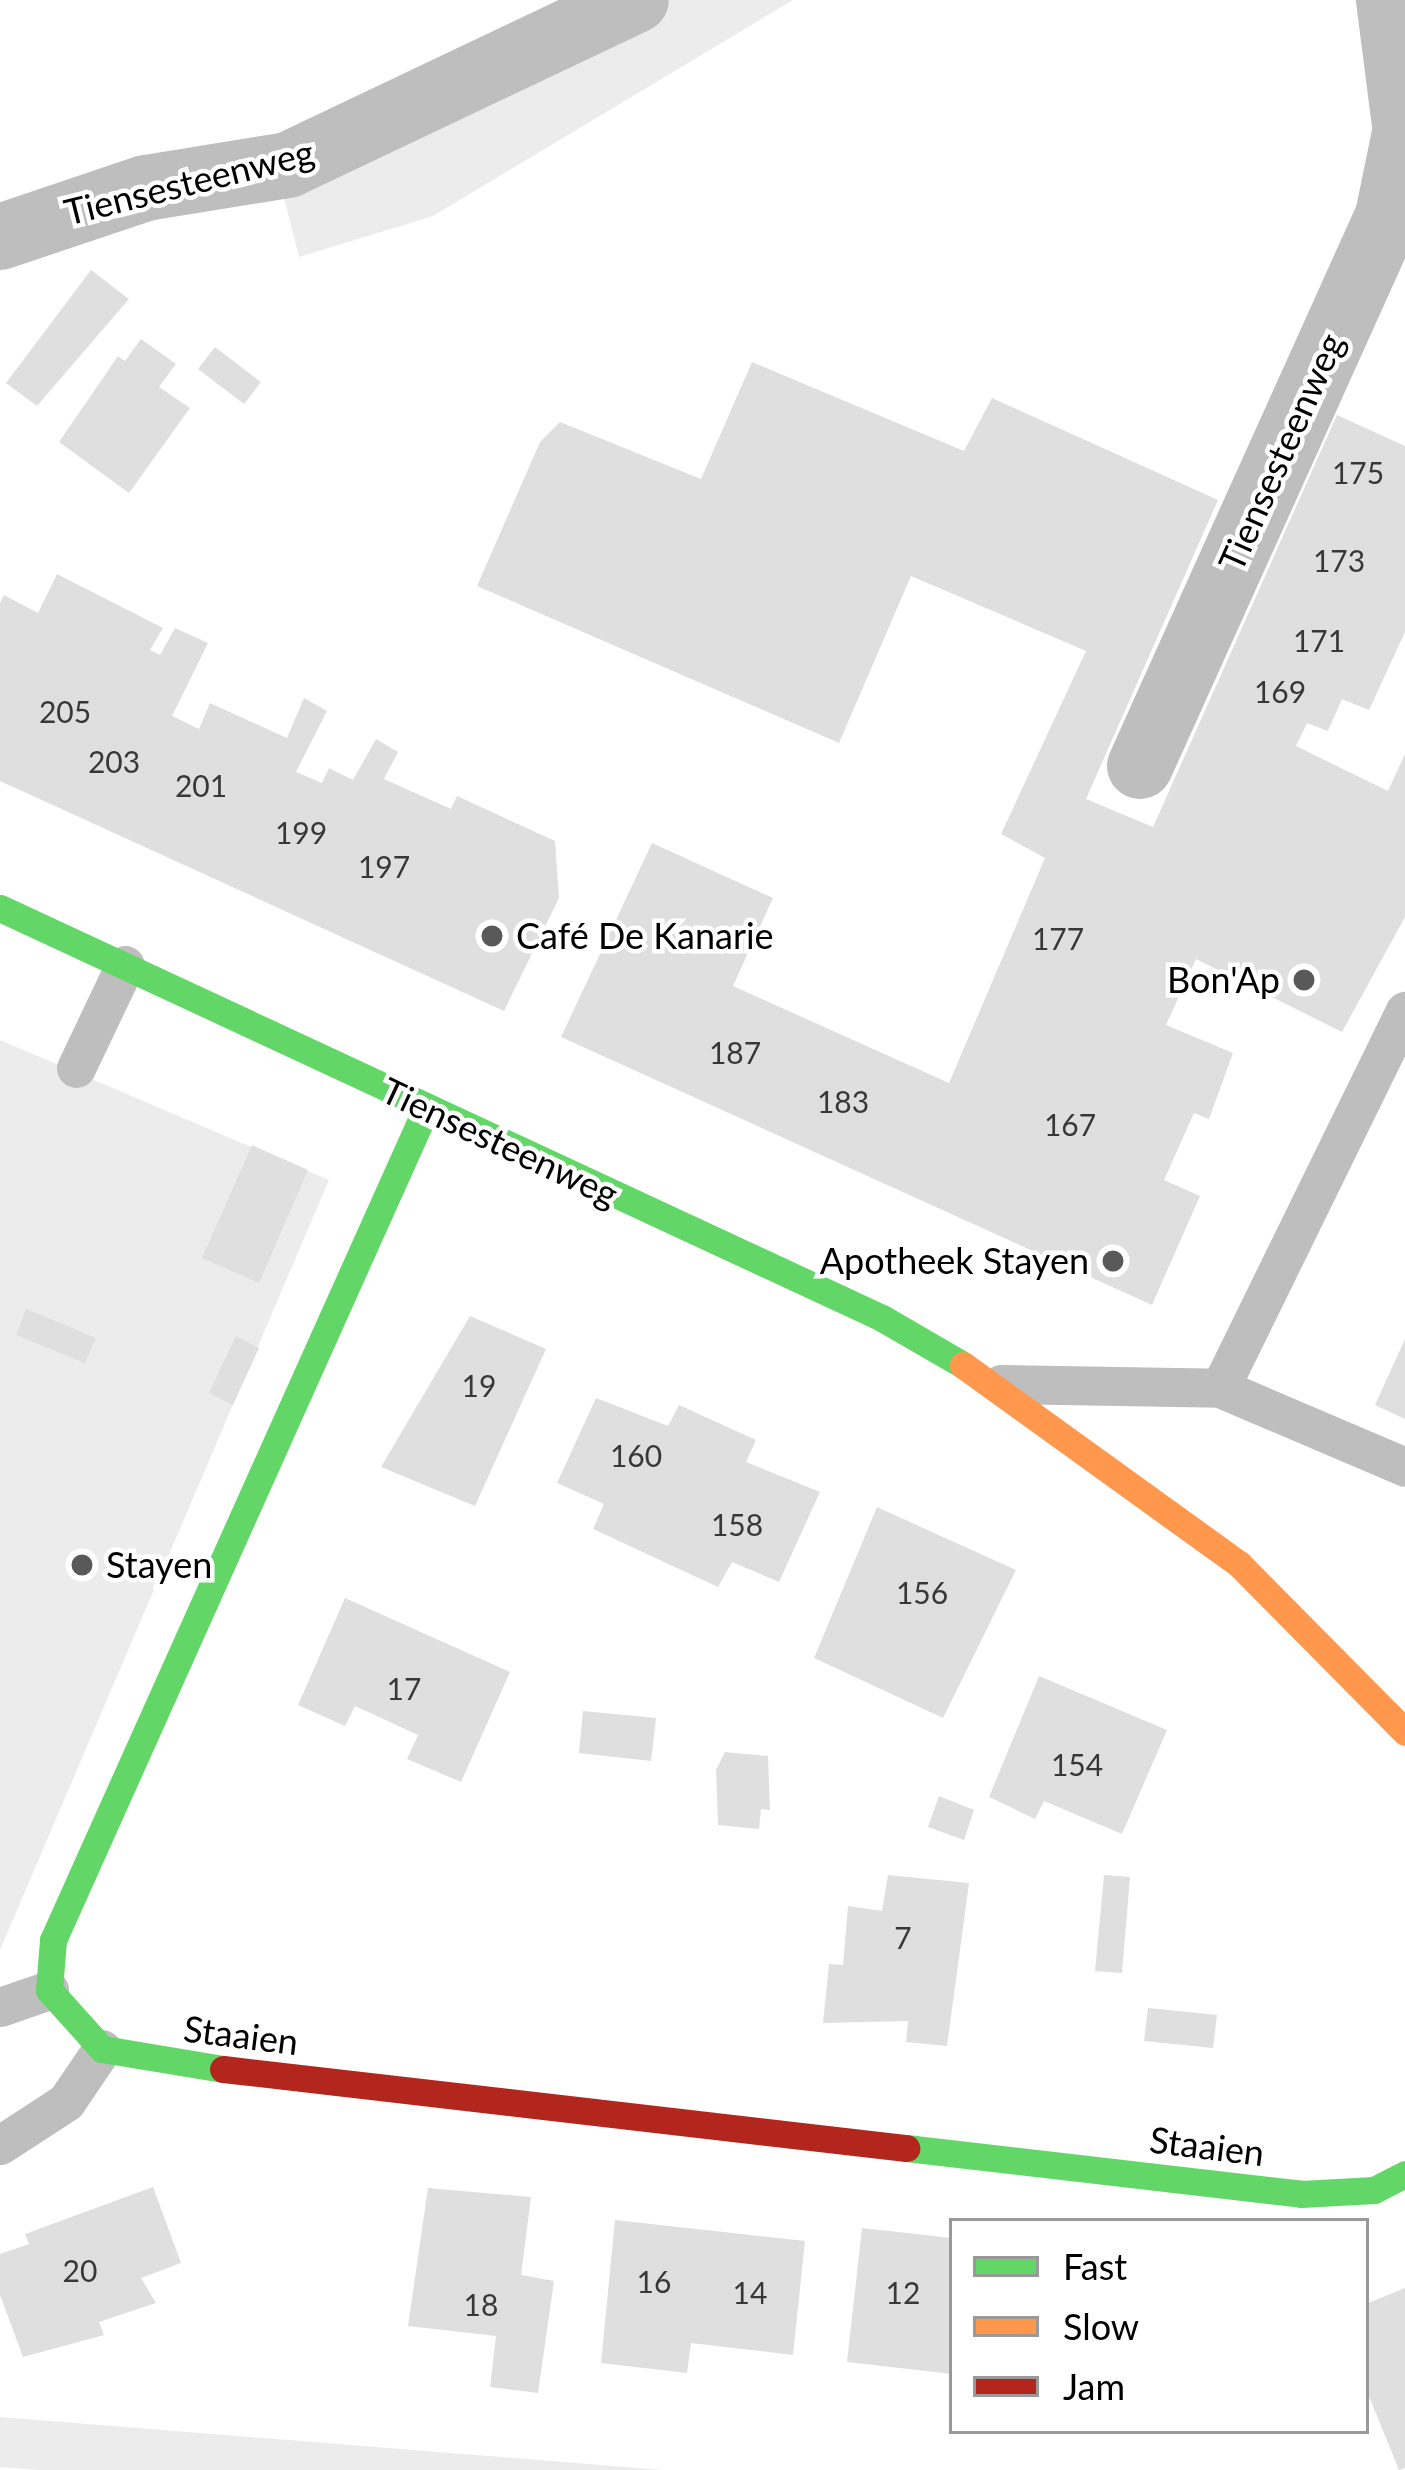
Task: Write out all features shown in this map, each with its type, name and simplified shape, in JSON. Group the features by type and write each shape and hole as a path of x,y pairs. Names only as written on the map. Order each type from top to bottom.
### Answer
{"street":[{"name":"Tiensesteenweg","path":"0,237 123,193 288,165 636,0"},
{"name":"Tiensesteenweg","path":"1140,766 1388,216 1405,129 1389,0"},
{"name":"Tiensesteenweg","path":"0,908 882,1318 996,1384 1239,1564 1405,1732"},
{"path":"102,2049 49,1990 53,1940 426,1109"},
{"name":"Staaien","path":"102,2049 1301,2194 1374,2190 1405,2174"}],"lane":[{"path":"76,1068 125,965"},
{"path":"1220,1388 1405,1011"},
{"name":"Tiensesteenweg","path":"996,1384 1220,1388 1405,1467"},
{"path":"0,2007 49,1990"},
{"path":"0,2145 66,2102 102,2049"}],"shaded area":[{"path":"665,0 793,0 433,216 299,257 284,198"},
{"name":"Stayen","path":"0,1040 329,1180 0,1950"},
{"path":"0,2417 663,2470 0,2467"}],"building":[{"path":"91,270 129,299 37,406 6,383"},
{"path":"141,339 176,364 159,387 190,408 129,493 59,442 118,356 125,361"},
{"path":"215,347 261,382 244,404 198,369"},
{"path":"752,362 964,451 992,398 1218,500 1086,799 1153,827 1337,415 1405,446 1405,632 1369,710 1342,699 1328,731 1307,723 1296,746 1388,791 1405,754 1405,917 1342,1032 1196,959 1166,1025 1233,1053 1209,1119 1194,1113 1164,1180 1200,1196 1152,1305 561,1037 652,843 773,898 733,986 949,1083 1045,858 1001,834 1086,651 911,576 839,743 477,586 540,442 560,422 701,479"},
{"path":"57,574 163,628 150,650 160,655 175,628 208,643 172,716 199,729 210,703 287,738 304,698 327,711 296,772 322,783 329,768 353,780 376,739 398,752 384,779 451,809 457,796 555,841 559,898 504,1011 0,781 0,603 4,595 38,613"},
{"path":"252,1145 308,1170 259,1283 202,1258"},
{"path":"26,1309 96,1338 85,1363 16,1335"},
{"path":"470,1316 546,1349 475,1506 381,1467"},
{"path":"236,1336 259,1348 233,1405 209,1393"},
{"path":"1405,1339 1405,1419 1375,1405"},
{"path":"596,1398 668,1426 679,1405 756,1440 746,1462 820,1492 779,1582 732,1562 718,1587 593,1529 604,1504 557,1483"},
{"path":"877,1507 1016,1570 943,1718 814,1658"},
{"path":"345,1598 510,1672 461,1782 407,1759 418,1735 355,1706 345,1726 298,1705"},
{"path":"1039,1676 1167,1730 1122,1834 1044,1801 1035,1819 989,1797"},
{"path":"583,1711 656,1718 651,1761 579,1753"},
{"path":"725,1752 768,1756 770,1810 761,1809 759,1829 718,1825 716,1770"},
{"path":"939,1796 974,1810 964,1840 928,1827"},
{"path":"888,1875 969,1883 947,2046 906,2042 908,2021 823,2023 829,1964 843,1965 848,1906 882,1911"},
{"path":"1104,1875 1130,1877 1122,1973 1095,1971"},
{"path":"1148,2008 1217,2015 1213,2048 1144,2041"},
{"path":"153,2187 181,2263 141,2278 156,2303 99,2322 104,2335 23,2357 0,2295 0,2254 29,2244 25,2234"},
{"path":"428,2188 531,2197 521,2275 554,2281 538,2393 490,2387 496,2336 408,2326"},
{"path":"615,2220 805,2241 793,2355 691,2343 687,2373 601,2363"},
{"path":"862,2228 949,2238 949,2374 847,2362"},
{"path":"1405,2288 1405,2468 1399,2470 1369,2396 1369,2303"}],"traffic: fast":[{"path":"0,908 882,1318 963,1365"},
{"path":"223,2069 102,2049 49,1990 53,1940 426,1109"},
{"path":"906,2148 1301,2194 1374,2190 1405,2174"}],"traffic: slow":[{"path":"963,1365 1239,1564 1405,1732"}],"traffic: jam":[{"path":"223,2069 906,2148"}],"place":[{"name":"Café De Kanarie","path":"492,936"},
{"name":"Bon'Ap","path":"1304,980"},
{"name":"Apotheek Stayen","path":"1113,1261"},
{"name":"Stayen","path":"82,1565"}]}
